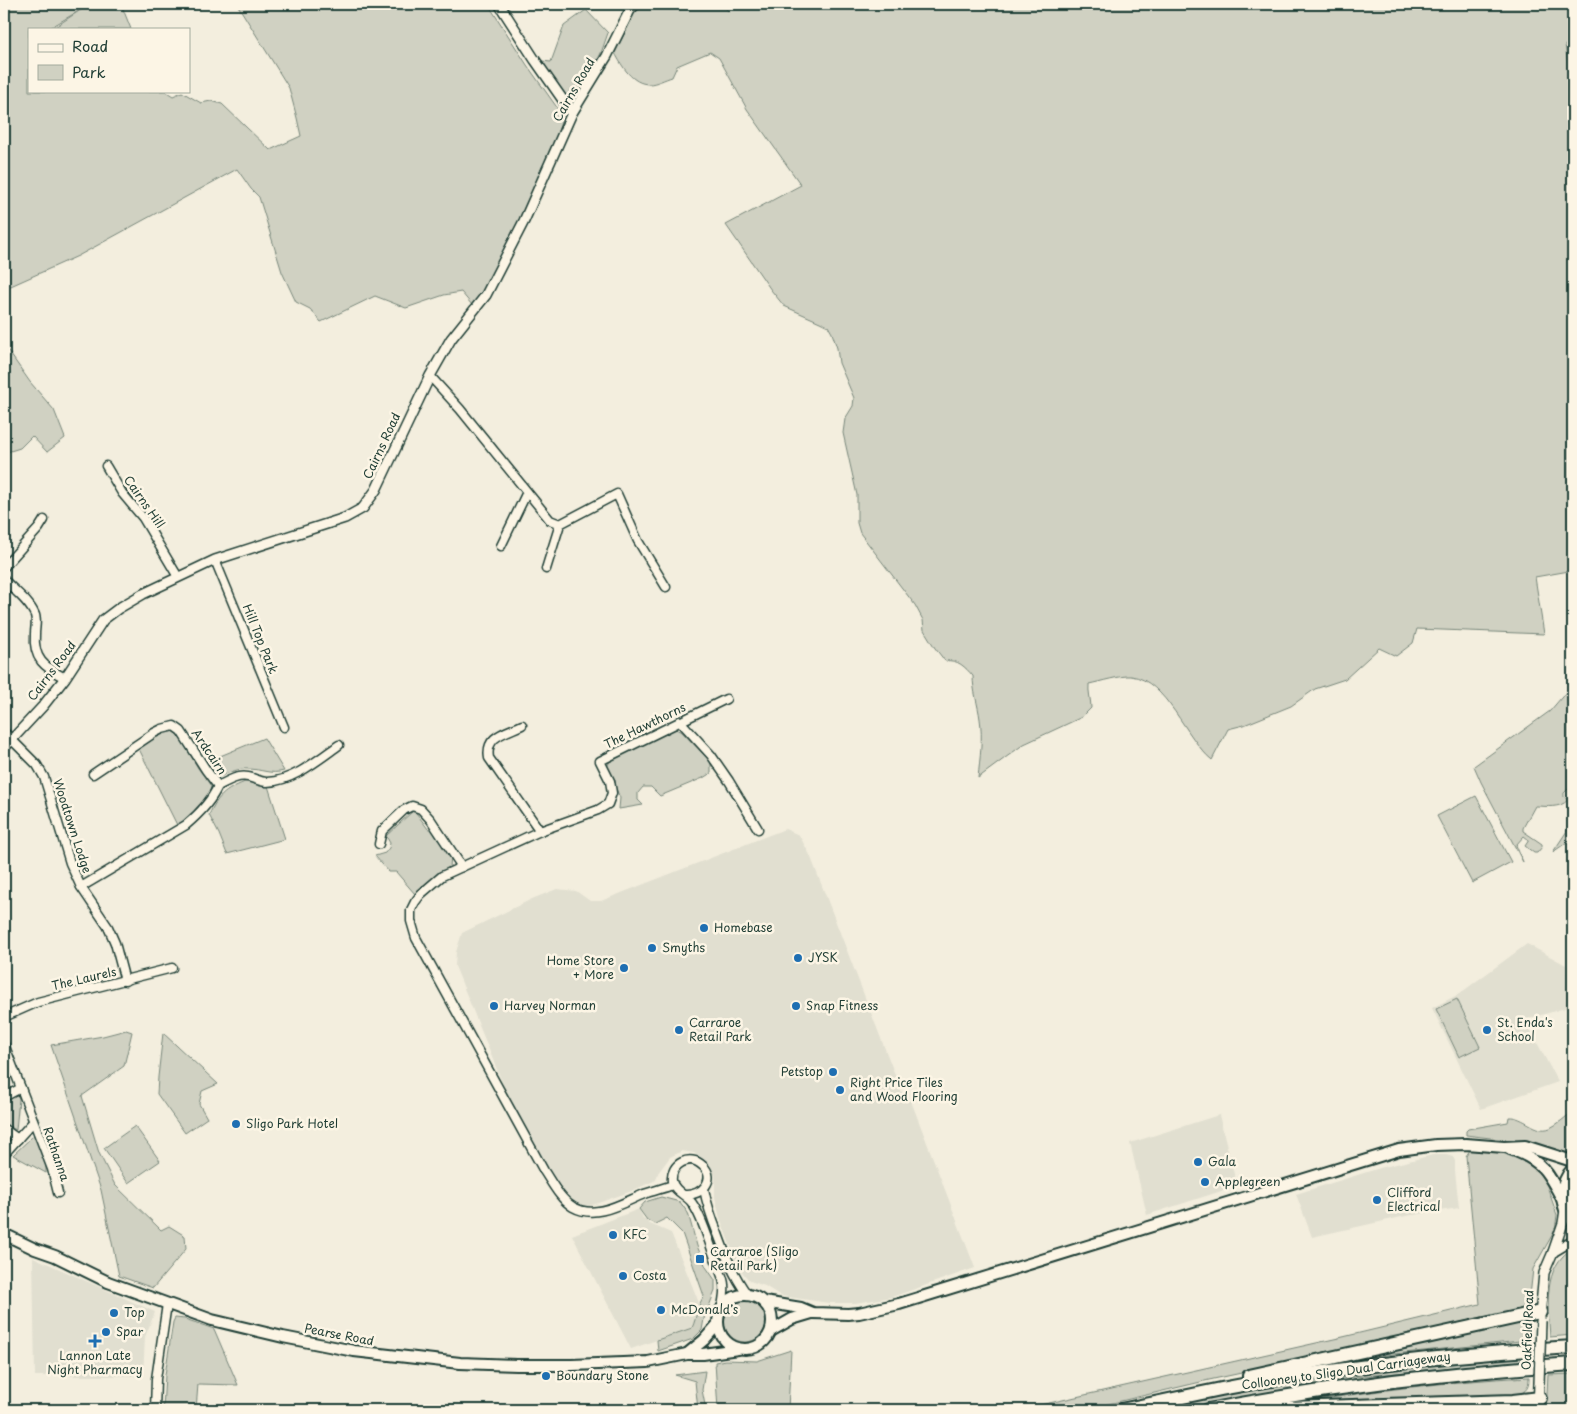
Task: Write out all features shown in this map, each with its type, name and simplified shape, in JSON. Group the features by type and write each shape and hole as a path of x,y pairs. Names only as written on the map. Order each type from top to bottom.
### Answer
{"highway":[{"path":"1120,1410 1192,1388 1540,1316"},
{"name":"Collooney to Sligo Dual Carriageway","path":"1120,1410 1220,1389 1330,1371 1462,1355 1573,1347"},
{"name":"Collooney to Sligo Dual Carriageway","path":"1208,1410 1378,1382 1448,1374 1573,1364"},
{"path":"1270,1410 1513,1401 1539,1404"},
{"path":"1513,1401 1521,1403 1528,1410"}],"main road":[{"path":"771,1330 792,1319 813,1313 859,1313 899,1304 1399,1150 1436,1145 1466,1144 1504,1147 1525,1146 1573,1160"},
{"path":"1504,1147 1523,1153 1542,1166 1573,1221"},
{"path":"1564,1206 1562,1191 1564,1182 1573,1168"},
{"name":"Pearse Road","path":"4,1234 55,1256 98,1278 167,1304 234,1326 363,1353 460,1364 517,1366 648,1362 687,1354 703,1354 738,1349"},
{"path":"764,1302 771,1314 772,1320 771,1330 766,1340 756,1347 746,1350 738,1349 726,1341 718,1324 719,1316 722,1307 728,1300 737,1295 747,1294 764,1302 801,1308 813,1313"},
{"name":"Pearse Road","path":"687,1354 704,1340 718,1324"}],"street":[{"path":"499,4 572,113"},
{"name":"Cairns Road","path":"4,748 43,706 65,678 103,620 119,608 215,560 345,518 362,508 376,490 430,376 451,339 486,295 524,221 572,113 608,56 630,10 636,4"},
{"path":"430,376 550,520 560,524"},
{"name":"Cairns Hill","path":"106,466 122,493 143,518 178,577"},
{"path":"501,546 528,492"},
{"path":"546,570 560,524 617,494 638,541 666,587"},
{"path":"4,567 40,528 44,520"},
{"name":"Hill Top Park","path":"215,560 284,727"},
{"path":"4,580 34,613 36,618 34,646 38,658 65,678"},
{"name":"The Hawthorns","path":"673,1185 604,1210 592,1212 582,1211 566,1201 544,1170 416,938 411,921 411,910 421,894 442,876 540,831 598,810 608,804 612,793 610,781 600,761 726,699"},
{"path":"680,721 729,781 758,829"},
{"path":"522,725 496,737 489,743 489,758 540,831"},
{"name":"Ardcairn","path":"93,774 162,728 174,726 185,736 218,786 234,777 247,777 265,782 283,779 322,758 339,745"},
{"name":"Woodtown Lodge","path":"4,732 37,765 44,777 70,863 81,887 108,927 115,943 125,981"},
{"path":"81,887 186,825 200,813 216,792 218,786"},
{"path":"379,844 382,831 404,810 412,806 420,809 431,820 462,867"},
{"name":"The Laurels","path":"4,1017 38,1002 172,968"},
{"name":"Rathanna","path":"4,1044 52,1169 58,1193"},
{"path":"4,1098 21,1088"},
{"name":"Rathanna","path":"4,1154 33,1122"},
{"path":"4,1129 18,1139"},
{"path":"685,1195 698,1193 704,1189 707,1182 706,1170 696,1161 684,1161 675,1167 672,1175 673,1185 691,1201 700,1217 724,1284 722,1307"},
{"path":"704,1189 707,1206 729,1264 737,1281 747,1294"},
{"name":"Oakfield Road","path":"1539,1404 1540,1316 1544,1274 1563,1223 1564,1206"},
{"path":"1553,1252 1573,1240"},
{"path":"155,1410 156,1379 167,1304"}],"shaded area":[{"name":"Carraroe Retail Park","path":"785,829 799,835 810,855 902,1093 911,1101 975,1268 892,1297 855,1303 829,1303 781,1296 765,1286 750,1281 742,1272 735,1258 720,1218 715,1197 715,1175 702,1159 694,1153 682,1151 670,1157 658,1173 656,1180 587,1207 575,1204 559,1192 519,1124 455,966 456,952 462,933 532,899 557,889 576,891 590,901 601,901"},
{"name":"St. Enda's School","path":"1527,944 1566,965 1568,1007 1525,1020 1558,1082 1481,1109 1432,1008 1459,994"},
{"path":"1219,1115 1237,1186 1147,1215 1130,1143"},
{"path":"1433,1155 1446,1155 1453,1157 1455,1161 1459,1208 1406,1216 1312,1237 1296,1194 1380,1168"},
{"path":"639,1209 643,1218 650,1224 671,1233 699,1303 696,1319 691,1328 631,1349 572,1235"},
{"path":"33,1257 155,1312 145,1337 143,1376 35,1376"}],"green space":[{"path":"4,4 121,4 131,28 54,28 82,9 50,28 28,28 28,92 167,92 173,96 182,92 201,103 211,101 222,104 270,150 301,136 297,118 289,88 237,4 488,4 527,65 563,116 556,137 509,242 483,293 472,305 461,292 444,295 406,308 375,296 321,322 310,309 296,302 282,272 259,197 237,169 78,256 4,289"},
{"path":"644,4 722,4 728,11 735,4 1573,4 1573,43 1565,45 1573,97 1573,586 1569,571 1535,577 1544,634 1417,629 1413,643 1396,656 1379,648 1345,679 1315,689 1291,706 1244,725 1228,729 1212,760 1202,751 1165,699 1155,688 1143,680 1127,676 1089,684 1091,708 1082,717 1024,744 978,778 981,733 973,676 957,662 945,661 924,630 923,620 915,605 860,533 857,523 857,495 843,433 845,419 853,406 854,398 839,363 832,333 828,326 784,306 726,225 801,185 747,109 719,58 710,52 677,66 672,77 655,83 643,83 628,73 615,53 634,14"},
{"path":"586,10 608,33 601,53 572,113 561,90 542,61 551,62 564,26"},
{"path":"4,345 30,382 54,410 65,438 47,452 32,436 20,448 4,453"},
{"path":"1573,684 1573,746 1570,750 1573,753 1573,761 1569,776 1573,784 1564,793 1564,797 1568,800 1561,805 1535,806 1523,831 1542,844 1542,847 1537,853 1534,853 1525,846 1529,840 1524,836 1516,845 1523,862 1474,766 1550,711"},
{"path":"675,729 681,731 711,762 711,773 660,796 651,787 643,787 638,793 638,800 643,805 619,809 620,798 607,767 611,759"},
{"path":"171,730 180,737 211,786 207,799 203,804 177,825 139,749 158,735"},
{"path":"264,738 284,771 241,769 221,776 213,770 208,761"},
{"path":"248,781 268,786 285,839 227,854 209,815 216,802 224,793"},
{"path":"1476,796 1511,862 1472,883 1437,816"},
{"path":"414,810 428,829 431,828 451,855 450,867 429,881 415,894 396,872 389,872 375,856 385,853 390,843 386,836"},
{"path":"1571,814 1573,814 1573,838 1553,852 1567,831"},
{"path":"1457,999 1480,1047 1459,1057 1436,1009"},
{"path":"126,1030 132,1032 124,1066 82,1096 99,1153 115,1185 161,1230 169,1226 185,1236 186,1249 153,1288 119,1276 101,1190 51,1045"},
{"path":"163,1033 218,1084 202,1091 199,1104 207,1118 185,1133 157,1094"},
{"path":"18,1096 19,1099 16,1130 4,1124 4,1102"},
{"path":"1573,1111 1573,1154 1570,1155 1523,1142 1466,1135 1468,1129 1508,1122 1509,1117 1520,1119 1540,1129 1550,1128"},
{"path":"135,1126 160,1161 128,1183 104,1148"},
{"path":"34,1135 46,1164 46,1173 13,1155"},
{"path":"1470,1150 1502,1153 1525,1160 1537,1170 1547,1186 1557,1215 1555,1230 1533,1269 1530,1296 1524,1308 1517,1312 1482,1317 1083,1410 1018,1410 1343,1337 1480,1304 1466,1156"},
{"path":"661,1197 680,1202 688,1213 697,1246 706,1267 715,1280 715,1291 704,1319 702,1330 693,1339 658,1351 657,1340 692,1328 704,1296 682,1233 667,1218 655,1224 647,1220 639,1209 645,1202"},
{"path":"1573,1248 1573,1335 1550,1337 1548,1300 1552,1276 1563,1256"},
{"path":"749,1300 757,1303 763,1309 766,1321 763,1333 757,1339 741,1342 733,1339 727,1333 724,1317 727,1309 733,1303"},
{"path":"175,1318 185,1319 214,1329 238,1385 198,1384 196,1410 163,1410 165,1375"},
{"path":"1521,1321 1527,1322 1530,1327 1530,1340 1335,1362"},
{"path":"791,1350 788,1410 718,1410 715,1362 725,1360 757,1361"},
{"path":"1530,1354 1530,1360 1354,1377 1171,1410 1144,1410 1231,1392 1335,1375"},
{"path":"705,1371 702,1390 706,1410 698,1410 695,1381 675,1375"},
{"path":"1573,1374 1572,1410 1546,1410 1548,1375"},
{"path":"1529,1377 1527,1389 1517,1395 1292,1404 1410,1387"}],"place":[{"name":"Homebase","path":"704,928"},
{"name":"Smyths","path":"652,948"},
{"name":"JYSK","path":"798,958"},
{"name":"Home Store + More","path":"624,968"},
{"name":"Harvey Norman","path":"494,1006"},
{"name":"Snap Fitness","path":"796,1006"},
{"name":"Carraroe Retail Park","path":"679,1030"},
{"name":"St. Enda's School","path":"1487,1030"},
{"name":"Petstop","path":"833,1072"},
{"name":"Right Price Tiles and Wood Flooring","path":"840,1090"},
{"name":"Sligo Park Hotel","path":"236,1124"},
{"name":"Gala","path":"1198,1162"},
{"name":"Applegreen","path":"1205,1182"},
{"name":"Clifford Electrical","path":"1377,1200"},
{"name":"KFC","path":"613,1235"},
{"name":"Carraroe (Sligo Retail Park)","path":"700,1259"},
{"name":"Costa","path":"623,1276"},
{"name":"McDonald's","path":"661,1310"},
{"name":"Top","path":"114,1313"},
{"name":"Spar","path":"106,1332"},
{"name":"Lannon Late Night Pharmacy","path":"95,1341"},
{"name":"Boundary Stone","path":"546,1376"}]}
